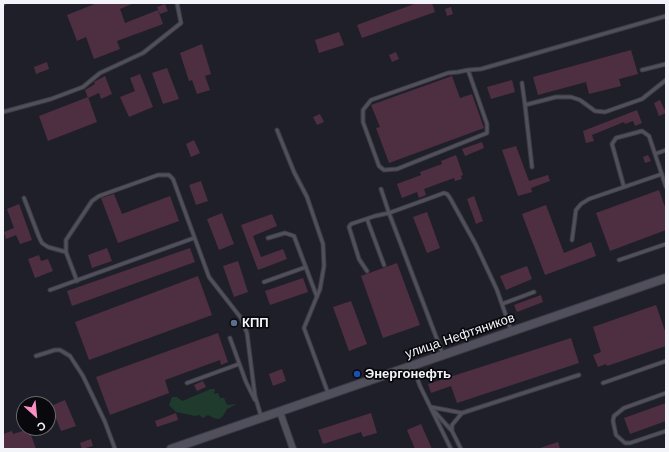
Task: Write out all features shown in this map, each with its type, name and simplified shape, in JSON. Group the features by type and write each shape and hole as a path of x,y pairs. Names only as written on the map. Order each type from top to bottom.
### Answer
{"street":[{"name":"улица Нефтяников","path":"171,449 180,448 413,365 666,278"},
{"path":"280,412 293,449"}],"lane":[{"path":"3,112 51,99 83,88 100,73 143,53 181,22 177,3"},
{"path":"468,70 487,124 487,133 397,169 384,170 379,166 363,122 363,110 366,104 371,100 448,73 468,70 480,69 666,16"},
{"path":"642,70 666,64"},
{"path":"525,105 556,97 571,97 580,100 596,112 605,112 642,99 666,80"},
{"path":"522,83 532,167"},
{"path":"277,130 294,172 307,197 322,239 324,266 317,297 304,328 329,395"},
{"path":"624,186 612,147 614,140 637,131 646,132 666,187"},
{"path":"655,154 666,150"},
{"path":"77,281 66,252 66,240 92,200 99,196 164,174 173,179 209,277 237,311 247,333 257,404"},
{"path":"572,240 576,210 581,204 589,199 624,186 662,174"},
{"path":"381,189 443,355"},
{"path":"367,271 359,259 349,227 351,224 389,213 444,193 447,194 476,245 502,304 512,331"},
{"path":"24,198 42,242 48,247 66,252"},
{"path":"367,219 384,265"},
{"path":"268,238 285,233 294,236 317,297"},
{"path":"50,290 194,238"},
{"path":"619,260 666,244"},
{"path":"264,282 306,267"},
{"path":"502,304 534,292"},
{"path":"230,338 239,364 262,418"},
{"path":"36,356 54,350 60,350 70,356 83,376 105,422 115,449"},
{"path":"602,383 666,361"},
{"path":"187,383 239,364"},
{"path":"413,365 451,449"},
{"path":"431,407 462,413 579,375"},
{"path":"666,393 624,408 614,416 612,421 616,435 625,442 630,443 666,431"},
{"path":"431,407 452,431 461,449"},
{"path":"452,431 452,424 462,413"}],"green space":[{"path":"211,389 215,389 214,394 218,393 220,398 224,398 227,405 237,404 227,409 223,416 219,419 208,415 203,418 199,415 195,416 176,412 169,405 172,397 177,397 182,401"}],"building":[{"path":"97,3 134,3 120,9 125,23 158,10 163,24 117,41 120,49 94,59 86,37 77,41 67,15"},
{"path":"417,3 432,3 435,12 362,38 357,25"},
{"path":"165,4 168,11 160,14 157,7"},
{"path":"451,7 453,14 447,16 445,9"},
{"path":"339,32 344,45 319,53 315,40"},
{"path":"202,44 211,74 205,76 210,90 197,94 192,80 189,81 180,53"},
{"path":"631,50 638,74 619,79 621,86 589,94 586,82 538,95 533,77"},
{"path":"396,52 399,59 392,62 389,55"},
{"path":"47,62 49,69 36,74 34,67"},
{"path":"167,68 179,99 163,104 152,73"},
{"path":"140,74 153,107 129,117 120,97 135,91 130,78"},
{"path":"105,76 112,94 101,99 99,93 88,98 85,90 95,84 94,82"},
{"path":"452,76 460,98 472,94 484,128 389,163 376,128 380,127 371,105"},
{"path":"512,80 515,92 491,99 487,87"},
{"path":"88,97 97,122 48,141 39,116"},
{"path":"660,100 666,113 659,116 654,103"},
{"path":"637,110 642,123 635,126 633,121 625,124 624,122 592,135 594,141 586,143 583,131"},
{"path":"320,114 324,122 317,125 313,117"},
{"path":"194,140 200,153 191,157 186,144"},
{"path":"482,142 484,148 465,156 462,149"},
{"path":"516,146 529,181 548,175 550,181 531,188 532,192 518,196 502,150"},
{"path":"456,155 463,175 461,176 462,179 455,181 454,178 424,189 426,195 419,198 417,192 402,198 397,184 421,175 420,172 442,164 441,161"},
{"path":"648,155 651,161 645,163 643,157"},
{"path":"201,181 208,201 196,205 189,185"},
{"path":"659,190 666,210 666,230 610,251 596,213"},
{"path":"114,194 122,214 170,196 179,221 118,243 101,198"},
{"path":"474,196 483,221 476,224 467,199"},
{"path":"19,204 32,240 20,244 16,235 6,239 4,232 14,228 7,209"},
{"path":"546,205 564,253 591,242 596,256 545,275 522,214"},
{"path":"427,212 440,248 427,253 413,217"},
{"path":"222,213 234,244 219,250 207,219"},
{"path":"272,214 277,226 253,236 261,257 283,249 287,259 258,270 241,225"},
{"path":"107,248 112,261 92,268 88,255"},
{"path":"190,248 195,262 72,306 67,291"},
{"path":"39,255 41,261 48,259 53,271 35,278 28,259"},
{"path":"238,261 248,292 234,297 223,266"},
{"path":"397,263 420,325 383,338 361,276"},
{"path":"527,266 532,279 506,290 500,276"},
{"path":"198,276 212,315 89,360 75,322"},
{"path":"303,278 308,292 270,305 265,291"},
{"path":"541,295 543,302 517,312 514,305"},
{"path":"351,301 367,344 349,351 333,307"},
{"path":"656,305 666,334 666,346 607,366 606,364 598,367 593,355 601,352 593,327"},
{"path":"218,333 228,362 221,365 220,360 165,380 169,393 110,415 96,377"},
{"path":"571,338 579,363 457,403 451,386 431,393 428,384"},
{"path":"282,369 286,381 273,386 269,374"},
{"path":"203,381 206,387 197,391 194,385"},
{"path":"65,400 76,426 61,431 56,418 56,404"},
{"path":"666,403 666,421 630,434 624,418"},
{"path":"176,413 178,420 157,427 155,421"},
{"path":"371,413 377,433 363,437 361,432 323,444 318,430"},
{"path":"421,424 432,449 415,449 407,430"},
{"path":"12,431 13,434 16,433 16,436 31,436 36,449 3,449 3,434"},
{"path":"91,439 93,446 82,449 80,443"},
{"path":"558,442 560,449 540,449 540,448"}],"place":[{"name":"КПП","path":"234,323"},
{"name":"Энергонефть","path":"357,374"}]}
